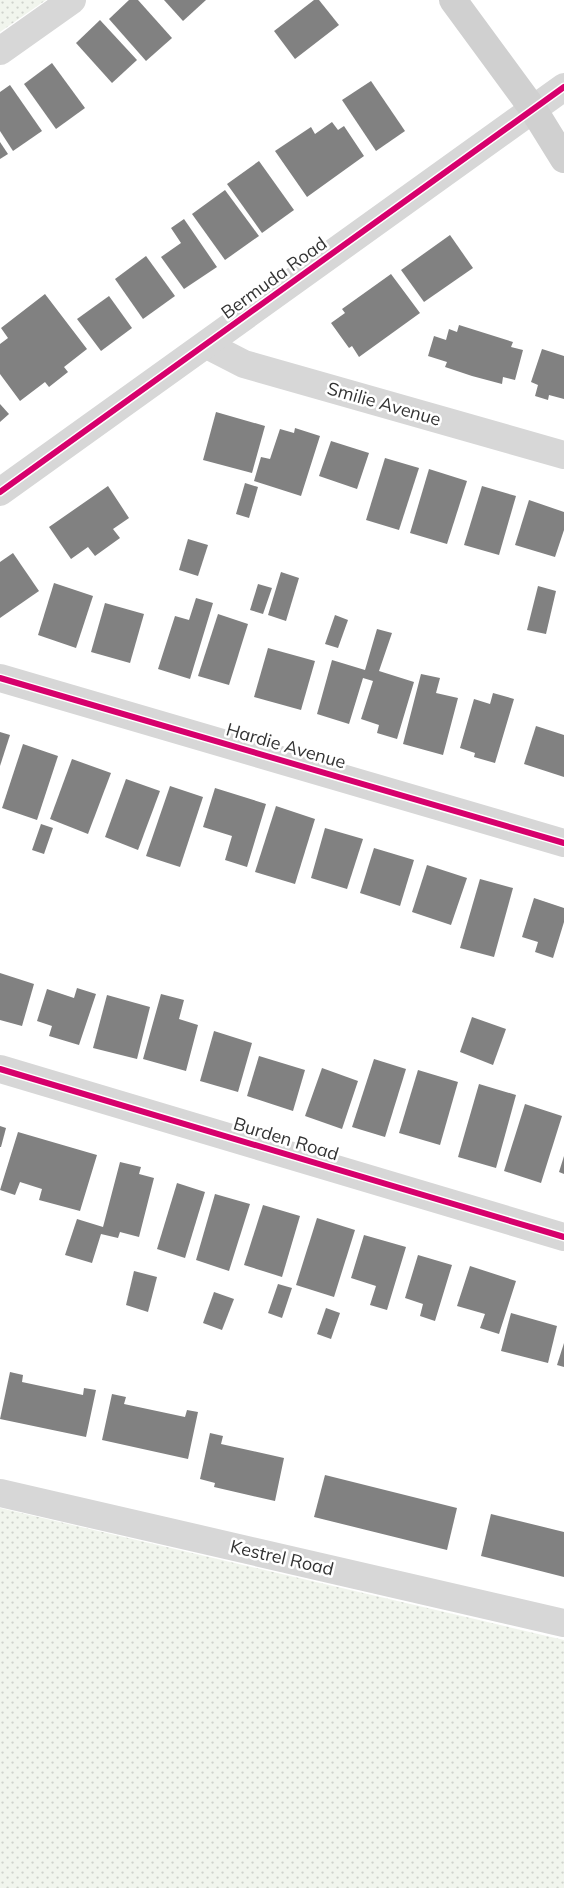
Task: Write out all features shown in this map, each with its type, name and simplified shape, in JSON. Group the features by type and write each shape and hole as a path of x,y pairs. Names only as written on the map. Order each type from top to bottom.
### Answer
{"street":[{"path":"0,51 72,0"},
{"path":"453,0 532,109 564,159"},
{"name":"Bermuda Road","path":"0,492 564,87"},
{"name":"Smilie Avenue","path":"207,345 244,364 564,456"},
{"name":"Hardie Avenue","path":"0,678 564,843"},
{"name":"Burden Road","path":"0,1069 564,1237"},
{"name":"Kestrel Road","path":"0,1493 564,1623"}],"shaded area":[{"path":"0,0 46,0 0,32"},
{"path":"0,1508 564,1640 564,1888 0,1888"}],"building":[{"path":"129,0 138,0 172,38 146,61 109,19"},
{"path":"164,0 206,0 183,21"},
{"path":"314,0 319,0 339,25 295,59 274,31"},
{"path":"100,20 137,60 112,83 76,43"},
{"path":"52,63 85,108 56,129 24,84"},
{"path":"371,81 405,131 376,151 342,100"},
{"path":"10,85 42,131 13,151 0,131 0,92"},
{"path":"332,122 338,130 344,126 364,156 307,197 275,151 311,127 315,134"},
{"path":"0,142 8,154 0,159"},
{"path":"259,161 294,210 262,233 227,184"},
{"path":"225,190 259,236 225,260 192,214"},
{"path":"184,219 217,267 184,289 161,257 181,243 171,228"},
{"path":"450,235 473,268 424,302 401,270"},
{"path":"146,256 175,296 143,319 115,279"},
{"path":"391,274 420,313 359,357 352,346 349,348 331,323 345,313 342,309"},
{"path":"45,294 87,349 64,367 68,372 49,387 45,382 20,401 0,374 0,344 8,338 1,328"},
{"path":"109,296 132,328 101,351 77,319"},
{"path":"459,325 513,342 511,347 523,350 515,380 503,377 502,384 472,376 445,367 447,362 428,356 434,336 446,340 449,329 457,332"},
{"path":"542,349 564,356 564,399 549,395 548,400 535,396 538,385 531,382"},
{"path":"0,404 9,414 0,422"},
{"path":"216,412 265,426 252,473 203,460"},
{"path":"295,428 320,436 301,496 254,481 261,457 270,459 280,429 294,433"},
{"path":"331,441 369,453 357,489 319,476"},
{"path":"385,458 419,468 399,530 366,520"},
{"path":"429,469 467,481 447,544 410,533"},
{"path":"245,483 258,487 249,518 236,514"},
{"path":"108,486 129,518 113,529 120,538 95,556 88,547 71,559 49,527"},
{"path":"482,486 516,496 499,555 464,545"},
{"path":"529,500 564,512 564,530 555,557 515,545"},
{"path":"188,539 208,545 198,576 179,570"},
{"path":"13,553 39,591 0,618 0,562"},
{"path":"281,572 299,578 286,621 268,615"},
{"path":"54,583 93,596 76,648 38,635"},
{"path":"258,584 272,588 263,614 250,610"},
{"path":"538,586 556,591 546,634 527,630"},
{"path":"196,598 213,603 190,679 158,669 175,616 189,620"},
{"path":"105,603 144,614 130,663 91,652"},
{"path":"218,614 248,624 229,685 198,676"},
{"path":"335,615 348,620 338,648 325,644"},
{"path":"377,629 392,633 379,671 414,682 397,739 377,733 379,725 361,719 373,681 363,678 349,724 317,714 332,660 365,670"},
{"path":"268,648 315,661 301,710 254,697"},
{"path":"421,674 440,678 436,693 458,698 443,755 403,744"},
{"path":"493,693 514,699 495,763 474,757 475,753 460,748 474,699 490,704"},
{"path":"536,726 564,735 564,777 524,764"},
{"path":"0,732 10,735 0,766"},
{"path":"23,744 58,756 37,820 2,808"},
{"path":"72,759 111,773 88,834 50,819"},
{"path":"126,779 160,791 138,850 105,837"},
{"path":"170,786 203,797 180,867 146,856"},
{"path":"215,788 266,804 247,867 225,860 232,836 203,827"},
{"path":"276,806 315,819 295,884 255,872"},
{"path":"41,824 53,828 44,854 32,850"},
{"path":"325,828 363,839 347,889 311,878"},
{"path":"374,848 414,860 400,906 360,893"},
{"path":"427,865 467,878 451,925 412,912"},
{"path":"480,879 513,888 494,957 460,948"},
{"path":"534,898 564,908 564,922 553,958 535,952 538,942 522,937"},
{"path":"0,973 34,984 22,1026 0,1020"},
{"path":"77,988 96,994 79,1045 49,1036 52,1026 37,1021 47,989 74,998"},
{"path":"161,994 184,1000 179,1019 198,1025 186,1071 143,1059"},
{"path":"107,995 150,1007 137,1059 93,1048"},
{"path":"472,1017 506,1029 493,1065 460,1052"},
{"path":"214,1031 252,1043 238,1092 200,1081"},
{"path":"259,1056 305,1070 293,1111 247,1096"},
{"path":"374,1059 406,1069 385,1137 352,1127"},
{"path":"322,1068 358,1081 342,1129 305,1116"},
{"path":"418,1070 458,1082 440,1145 399,1133"},
{"path":"479,1084 516,1095 496,1168 458,1157"},
{"path":"525,1104 562,1116 541,1183 504,1171"},
{"path":"0,1126 6,1128 1,1147 0,1147"},
{"path":"18,1132 97,1155 80,1211 39,1200 42,1189 20,1182 15,1195 0,1190"},
{"path":"564,1156 564,1174 559,1172"},
{"path":"120,1162 141,1167 139,1174 154,1178 139,1237 120,1232 118,1238 101,1234 92,1263 65,1255 77,1219 103,1227"},
{"path":"177,1183 205,1192 185,1258 157,1249"},
{"path":"215,1194 250,1204 229,1271 196,1260"},
{"path":"263,1205 300,1216 282,1277 244,1265"},
{"path":"317,1218 355,1230 334,1297 296,1285"},
{"path":"364,1235 406,1247 387,1310 370,1305 376,1286 351,1278"},
{"path":"418,1255 452,1265 435,1321 420,1316 423,1304 405,1298"},
{"path":"470,1266 516,1281 499,1334 480,1328 485,1314 457,1306"},
{"path":"134,1271 157,1277 148,1312 126,1305"},
{"path":"278,1284 292,1288 282,1318 268,1313"},
{"path":"214,1292 234,1299 222,1330 203,1323"},
{"path":"326,1308 340,1313 331,1339 317,1334"},
{"path":"511,1313 557,1326 548,1363 501,1351"},
{"path":"564,1343 564,1367 557,1365"},
{"path":"10,1372 23,1375 22,1382 83,1395 84,1388 96,1390 86,1437 0,1419"},
{"path":"112,1394 126,1397 124,1404 185,1417 187,1410 198,1412 188,1459 102,1440"},
{"path":"210,1433 223,1436 221,1444 284,1458 275,1501 214,1487 215,1483 200,1479"},
{"path":"325,1475 457,1508 447,1550 314,1517"},
{"path":"491,1514 564,1532 564,1577 481,1556"}],"cycle path":[{"path":"0,492 564,87"},
{"path":"0,678 564,843"},
{"path":"0,1069 564,1237"}]}
